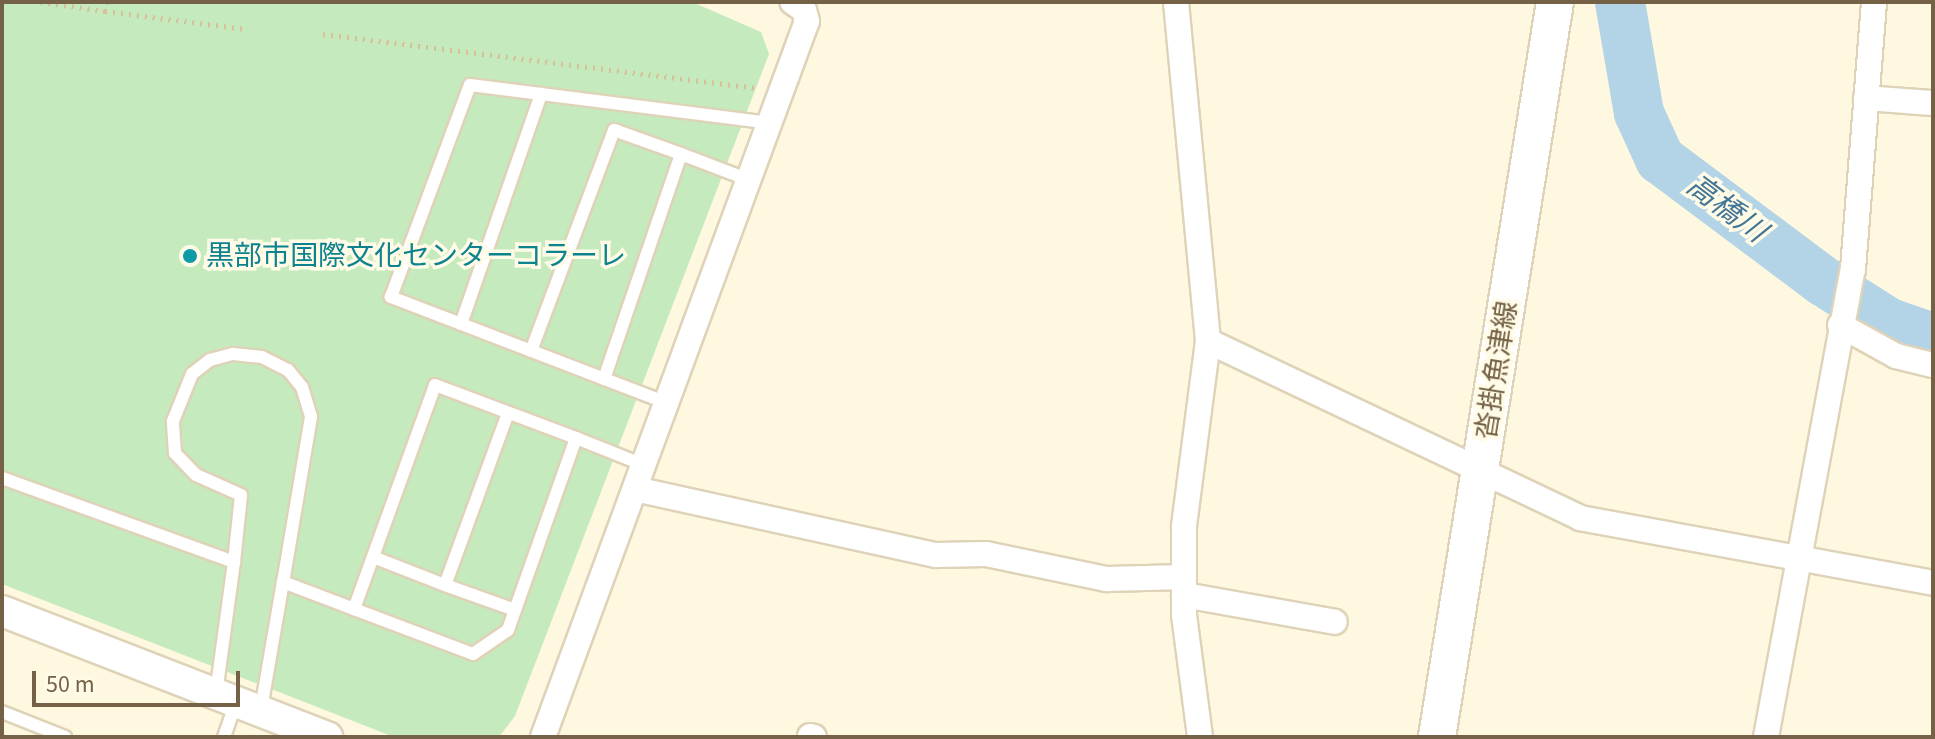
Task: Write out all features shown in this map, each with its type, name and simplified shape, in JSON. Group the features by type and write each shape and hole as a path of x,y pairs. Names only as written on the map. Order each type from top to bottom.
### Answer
{"main road":[{"name":"沓掛魚津線","path":"1437,737 1555,2"}],"street":[{"path":"1176,2 1208,341 1184,527 1184,586 1200,737"},
{"path":"1766,737 1796,558 1853,269 1874,2"},
{"path":"543,737 782,91 807,21 805,5"},
{"path":"1866,98 1933,103"},
{"path":"1840,325 1896,356 1933,365"},
{"path":"1208,341 1481,474 1580,518 1933,583"},
{"path":"635,489 936,555 986,554 1107,579 1184,586 1335,622"},
{"path":"2,611 327,737"}],"lane":[{"path":"667,403 391,297 470,85 770,123"},
{"path":"461,324 541,94"},
{"path":"531,351 622,104"},
{"path":"614,130 749,180"},
{"path":"604,379 681,154"},
{"path":"224,737 238,702 283,582 311,417 302,387 288,370 262,357 233,354 210,360 192,374 173,421 175,453 196,475 241,495 234,562 238,702"},
{"path":"354,609 435,385 644,465"},
{"path":"445,585 508,413"},
{"path":"283,582 473,654 508,630 576,438"},
{"path":"2,478 234,562"},
{"path":"373,557 515,610"},
{"path":"2,712 65,737"}],"path":[{"path":"40,2 246,29"},
{"path":"105,11 106,2"},
{"path":"323,34 782,91"}],"green space":[{"path":"2,2 692,2 761,32 769,54 515,716 499,737 394,737 2,584"}],"waterway":[{"name":"高橋川","path":"1620,2 1639,113 1660,159 1823,281 1889,323 1933,338"}],"place":[{"name":"黒部市国際文化センターコラーレ","path":"190,256"}]}
